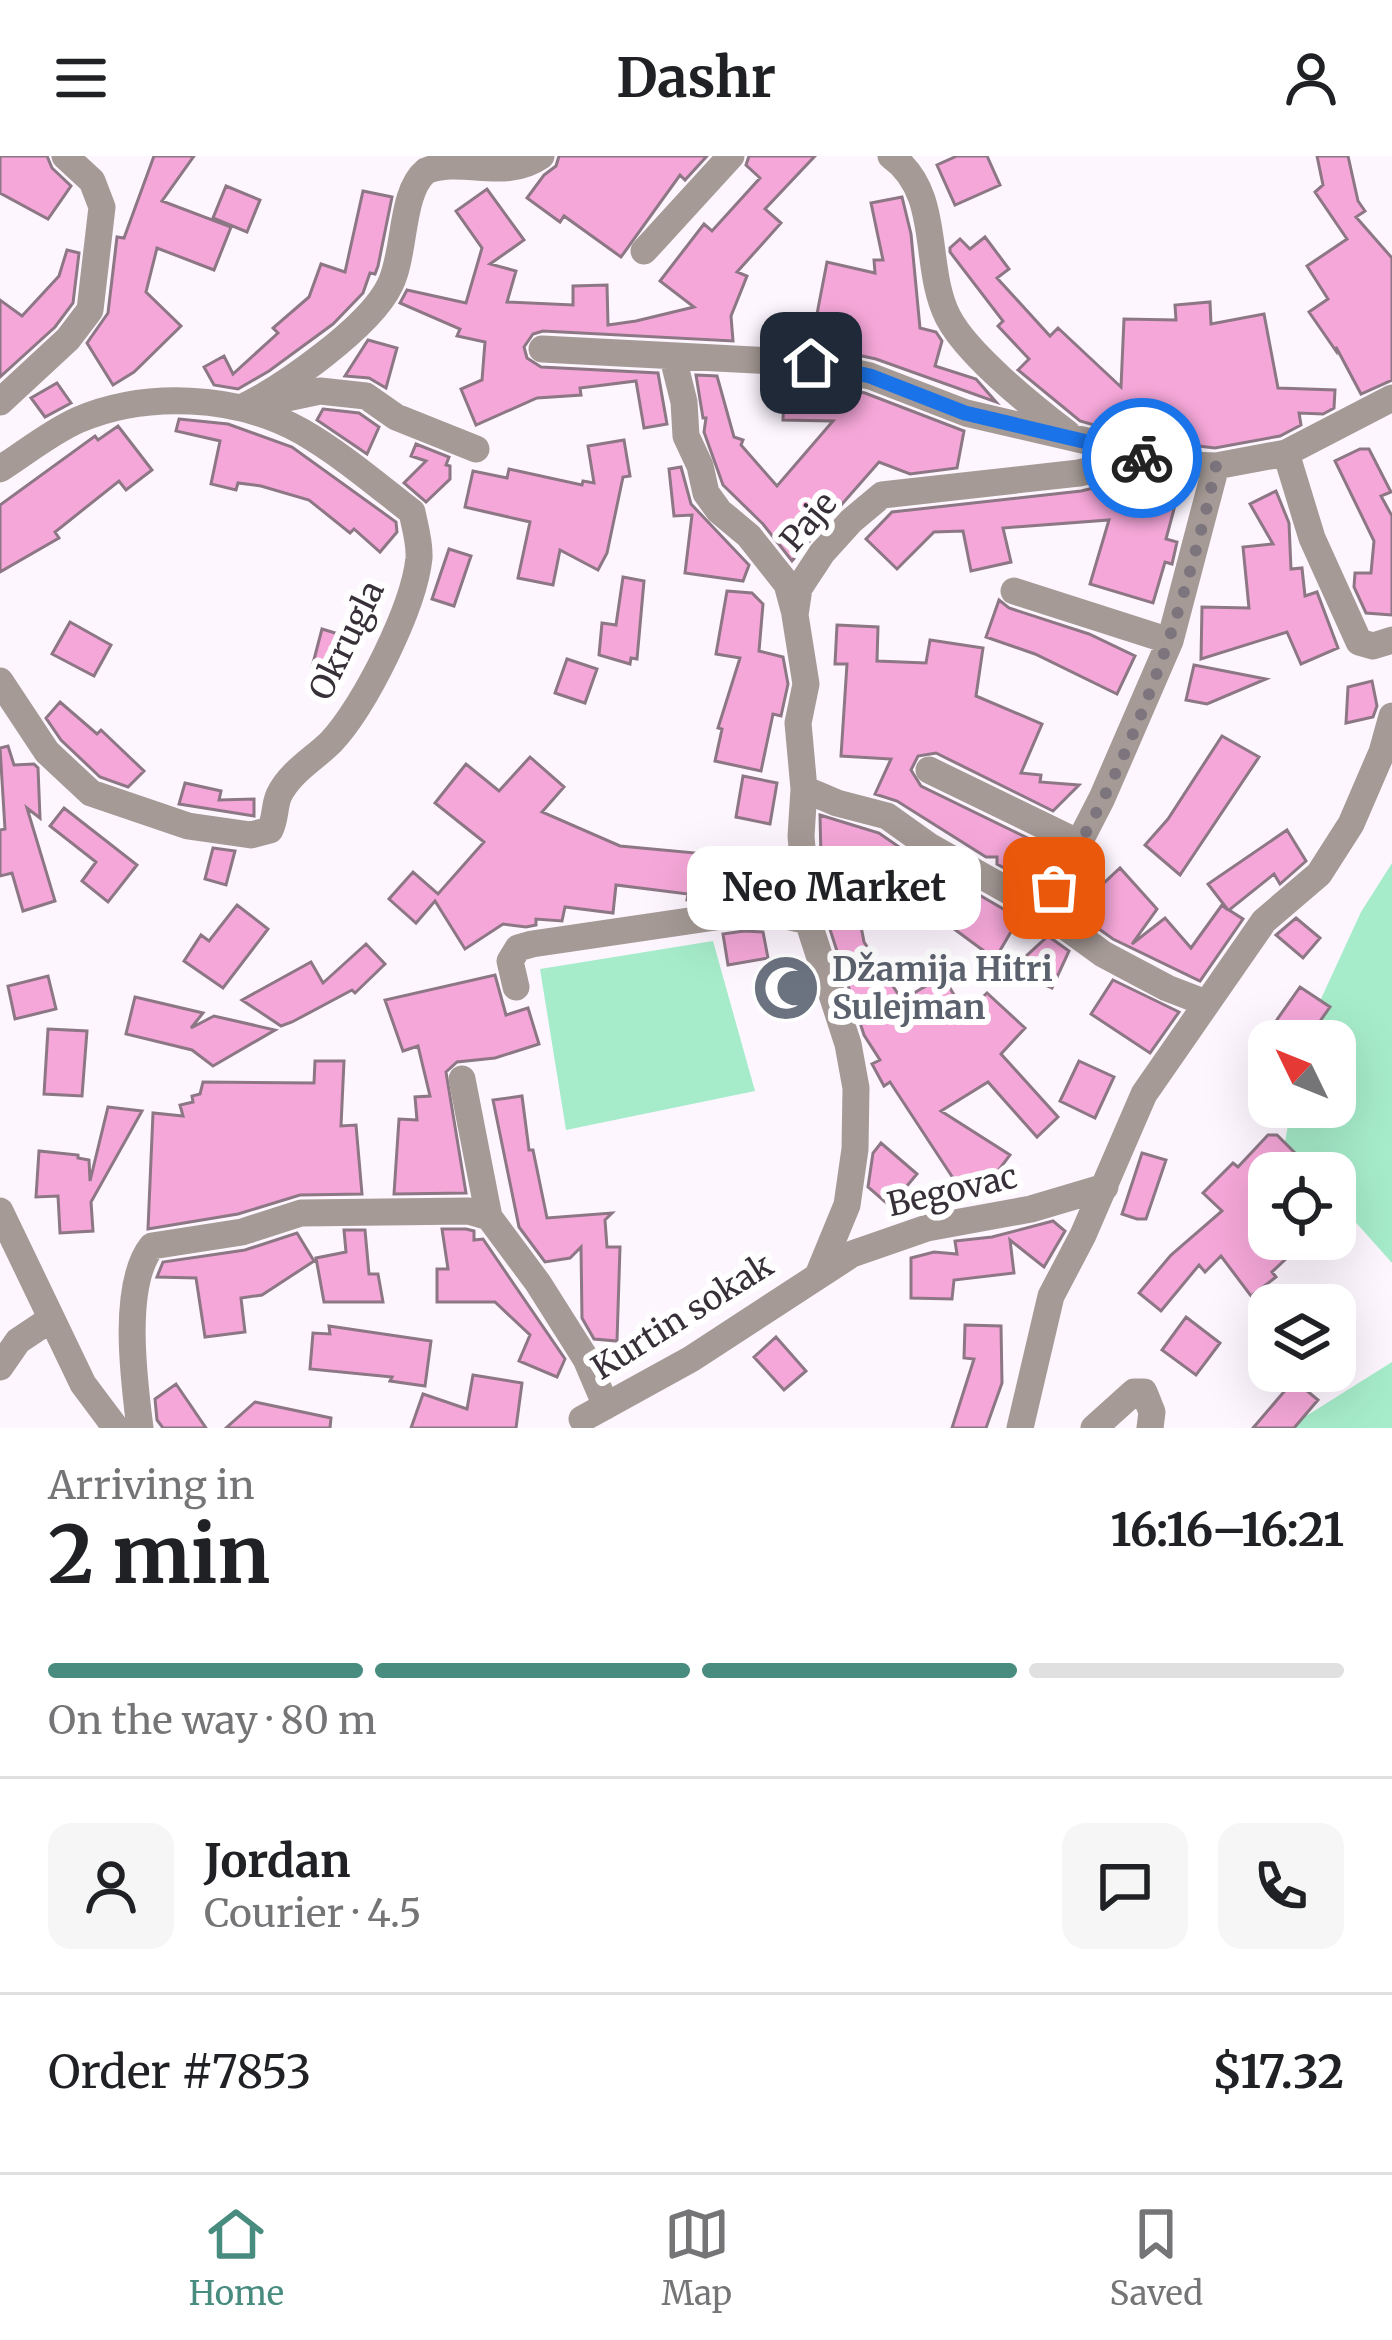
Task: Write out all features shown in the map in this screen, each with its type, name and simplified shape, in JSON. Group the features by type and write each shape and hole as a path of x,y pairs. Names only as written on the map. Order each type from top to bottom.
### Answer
{"street":[{"path":"0,402 68,339 90,310 102,207 92,181 65,156"},
{"path":"241,408 274,392 307,367 389,289 400,260 410,190 424,172 445,161 471,160 502,169 541,156"},
{"path":"644,250 731,156"},
{"path":"891,156 919,185 934,281 950,322 1016,394 1074,439"},
{"path":"542,349 811,363 870,376 965,413 1142,458 1216,466 1286,454 1392,398"},
{"path":"673,358 685,402 686,436 706,493 788,584 795,615 806,684 798,723 808,921 848,1044 856,1088 855,1149 847,1205 819,1273"},
{"path":"241,408 320,392 366,396 396,417 476,449"},
{"name":"Okrugla","path":"0,469 74,422 128,402 241,408 297,429 349,462 412,512 420,553 415,580 370,684 332,742 284,787 270,830 251,835 188,826 91,793 47,752 0,681"},
{"path":"1286,454 1312,538 1359,642 1373,646 1392,640"},
{"name":"Paje","path":"795,615 800,588 822,553 850,520 882,495 1079,473 1142,458"},
{"path":"1044,911 1081,844 1170,641 1216,466"},
{"path":"1014,592 1170,641"},
{"path":"1026,1425 1031,1369 1051,1296 1144,1094 1264,921 1318,874 1340,841 1382,752 1392,716"},
{"path":"929,770 1081,844"},
{"path":"804,789 887,816 928,846 1044,911 1103,954 1207,1003"},
{"path":"516,987 511,961 518,948 532,944 742,913 808,921"},
{"path":"140,1428 133,1370 136,1298 142,1258 152,1246 242,1232 301,1213 470,1211 489,1217 462,1079"},
{"name":"Begovac","path":"819,1273 893,1238 956,1221 1047,1206 1105,1187"},
{"path":"0,1211 83,1384 116,1428"},
{"name":"Kurtin sokak","path":"489,1217 586,1359 594,1413 691,1359 819,1273"},
{"path":"0,1367 18,1341 50,1318"},
{"path":"1094,1428 1134,1392 1144,1392 1152,1412 1150,1428"}],"green space":[{"path":"1392,863 1392,1263 1356,1223 1356,1152 1294,1152 1285,1142 1287,1128 1356,1128 1356,1020 1311,1020 1361,912"},
{"path":"713,941 755,1091 566,1130 540,969"},
{"path":"1392,1362 1392,1428 1287,1428 1344,1392 1356,1392 1356,1385"}],"building":[{"path":"0,156 47,156 71,186 48,219 0,193"},
{"path":"154,156 194,156 162,201 231,227 214,270 157,248 146,292 181,326 134,372 113,385 87,343 108,313 117,237 124,238"},
{"path":"559,156 707,156 685,180 680,175 621,257 564,216 560,222 527,198 556,166"},
{"path":"749,156 815,156 765,209 781,223 737,272 747,276 731,316 733,341 543,331 533,334 524,347 527,358 541,367 658,373 667,424 644,428 636,381 580,388 581,395 537,398 476,425 461,389 482,380 485,342 457,336 460,329 400,303 407,290 466,303 482,248 456,211 487,189 524,240 490,264 516,271 507,302 573,305 573,286 607,285 608,325 636,321 694,307 660,281 704,224 712,231 760,178 746,165"},
{"path":"957,156 987,156 1000,185 955,205 937,165"},
{"path":"1317,156 1348,156 1358,201 1365,211 1356,217 1392,258 1392,380 1361,394 1336,347 1336,351 1309,312 1328,299 1307,266 1347,239 1315,192 1323,185"},
{"path":"226,186 260,200 247,232 213,218"},
{"path":"363,191 392,197 378,266 363,293 333,324 269,371 238,389 214,385 204,367 224,356 233,374 278,333 273,328 309,297 321,264 345,272"},
{"path":"902,197 911,234 920,328 936,332 942,341 935,366 976,379 996,402 876,359 811,345 827,262 875,273 874,260 883,260 871,203"},
{"path":"985,237 1009,269 997,278 1050,336 1058,328 1121,387 1124,319 1176,320 1175,305 1210,302 1211,324 1264,314 1278,388 1335,390 1334,408 1323,414 1299,413 1301,425 1280,436 1215,448 1146,440 1080,421 1018,370 1029,359 998,326 1003,321 950,252 960,239 970,249"},
{"path":"67,250 79,253 73,303 55,327 0,377 0,300 22,316 59,276"},
{"path":"368,340 397,348 386,388 369,378 345,376"},
{"path":"696,375 717,376 734,437 743,440 741,445 777,486 833,421 783,420 784,393 824,394 825,385 865,393 964,431 957,468 910,474 879,462 792,561 723,485 704,432 706,418"},
{"path":"57,383 71,403 45,417 31,398"},
{"path":"323,409 359,413 379,427 367,454 317,420"},
{"path":"179,419 228,424 292,447 396,522 397,532 380,552 309,500 261,486 238,483 236,490 211,484 220,441 176,431"},
{"path":"118,426 152,470 126,490 119,481 55,532 59,538 0,572 0,505 95,436 98,440"},
{"path":"624,440 630,476 623,477 607,553 598,570 560,550 553,585 518,578 530,522 465,507 473,471 507,478 509,469 582,485 583,481 594,483 588,446"},
{"path":"416,444 449,457 450,479 426,502 404,483 426,461 411,456"},
{"path":"1369,449 1391,492 1381,496 1392,516 1392,615 1366,613 1354,587 1355,573 1371,573 1374,541 1335,461"},
{"path":"681,467 691,504 749,565 743,581 685,573 692,515 674,516 669,469"},
{"path":"1127,480 1178,494 1166,539 1177,542 1172,564 1165,562 1153,603 1090,584 1109,520 1003,528 1011,562 971,571 963,531 934,532 897,569 866,539 892,512 1081,491"},
{"path":"1276,491 1289,523 1291,569 1302,568 1305,596 1317,592 1338,648 1301,664 1287,632 1201,659 1202,607 1249,608 1243,547 1273,544 1250,504"},
{"path":"449,549 471,556 454,606 432,599"},
{"path":"623,577 644,581 637,659 631,658 630,664 599,655 602,623 616,625"},
{"path":"727,591 752,593 763,604 759,651 783,657 788,684 781,716 773,714 761,771 715,761 722,729 718,728 740,658 716,654"},
{"path":"999,600 1135,656 1117,694 1035,654 986,637"},
{"path":"70,622 111,645 94,676 52,654"},
{"path":"837,625 878,627 877,661 926,663 930,640 983,648 976,696 1042,724 1021,773 1041,775 1040,782 1079,785 1053,811 936,753 918,756 911,770 921,786 1054,851 1037,886 997,864 997,857 986,857 897,801 875,794 891,759 841,756 847,664 835,664"},
{"path":"322,629 355,639 345,676 312,667"},
{"path":"567,659 597,669 585,703 555,693"},
{"path":"1194,665 1266,679 1207,704 1186,700"},
{"path":"1372,681 1377,706 1373,717 1346,723 1348,687"},
{"path":"60,702 97,734 101,730 144,771 128,787 100,777 61,740 46,718"},
{"path":"1222,736 1259,757 1180,875 1145,845 1168,819"},
{"path":"8,746 14,765 38,768 40,818 27,808 55,901 23,911 12,873 0,876 0,830 5,829 0,748"},
{"path":"530,757 564,787 542,812 620,846 717,855 716,863 782,860 784,894 700,901 687,900 688,894 616,885 613,913 565,907 562,921 536,919 536,925 526,927 503,924 465,949 435,901 416,923 389,899 413,872 438,894 484,842 435,803 466,764 499,791"},
{"path":"743,776 777,783 770,824 736,817"},
{"path":"185,783 221,791 219,800 254,799 254,816 179,804"},
{"path":"64,808 137,865 108,902 82,881 96,862 50,826"},
{"path":"820,815 879,833 915,858 873,858 878,867 848,853 849,859 821,859"},
{"path":"1287,830 1306,861 1280,884 1274,874 1229,910 1243,919 1200,981 1113,939 1074,911 1120,868 1157,909 1132,944 1165,918 1191,948 1222,905 1228,910 1208,884"},
{"path":"213,848 235,851 226,885 205,879"},
{"path":"957,882 1019,918 998,954 988,954 904,892"},
{"path":"856,900 864,942 902,1000 943,976 964,1012 961,1017 987,993 1025,1028 1001,1054 1058,1117 1037,1137 988,1082 941,1111 1010,1155 978,1198 955,1181 890,1082 884,1086 872,1064 880,1060 864,1035 826,917 825,905"},
{"path":"237,905 268,929 223,988 184,961 201,935 209,941"},
{"path":"1296,918 1320,938 1303,958 1276,935"},
{"path":"763,932 768,958 728,965 723,934"},
{"path":"1048,936 1069,951 1052,988 1011,970"},
{"path":"366,944 385,964 355,993 352,990 292,1022 281,1026 242,1000 311,962 323,983"},
{"path":"495,975 506,1015 528,1008 539,1044 495,1058 457,1062 446,1072 466,1193 394,1194 399,1119 417,1120 415,1097 430,1096 418,1046 403,1051 385,1000"},
{"path":"48,976 56,1009 15,1019 8,986"},
{"path":"1113,980 1179,1012 1150,1053 1091,1014"},
{"path":"1300,987 1330,1007 1321,1020 1277,1020"},
{"path":"135,997 203,1013 191,1028 214,1016 275,1030 213,1066 192,1050 126,1034"},
{"path":"48,1029 87,1031 82,1096 44,1094"},
{"path":"315,1061 344,1061 341,1126 356,1125 362,1194 300,1195 238,1214 148,1229 153,1113 183,1116 180,1105 193,1102 203,1082 314,1083"},
{"path":"1079,1061 1114,1077 1095,1118 1060,1101"},
{"path":"522,1096 529,1150 533,1150 547,1218 612,1213 605,1220 607,1247 620,1247 617,1341 594,1339 582,1318 581,1247 570,1258 545,1262 519,1227 493,1100"},
{"path":"108,1107 142,1111 91,1202 93,1231 60,1233 58,1196 36,1197 39,1151 89,1160 90,1181"},
{"path":"1268,1135 1277,1135 1294,1152 1252,1152"},
{"path":"881,1143 917,1174 890,1206 868,1187 873,1153"},
{"path":"1142,1153 1166,1160 1146,1219 1137,1219 1122,1214"},
{"path":"1248,1156 1248,1260 1285,1260 1272,1272 1276,1277 1267,1284 1248,1284 1248,1292 1221,1256 1205,1272 1199,1265 1161,1311 1139,1293 1171,1255 1222,1211 1203,1193 1233,1163 1238,1167"},
{"path":"1053,1221 1065,1231 1044,1267 1010,1240 1014,1273 954,1280 952,1299 911,1298 911,1258 934,1252 957,1254 955,1241"},
{"path":"442,1229 466,1229 474,1231 474,1240 483,1239 565,1359 557,1377 519,1361 530,1335 495,1302 437,1302 437,1269 448,1269"},
{"path":"344,1230 365,1230 369,1274 378,1274 383,1302 324,1302 316,1258 346,1252"},
{"path":"297,1233 314,1261 262,1295 241,1298 245,1332 205,1337 196,1278 157,1277 163,1262 245,1250"},
{"path":"1186,1317 1220,1343 1196,1375 1162,1350"},
{"path":"965,1325 1001,1326 1002,1383 986,1428 952,1428 974,1359 964,1358"},
{"path":"329,1326 431,1341 425,1386 390,1381 392,1377 310,1369 313,1333 330,1334"},
{"path":"776,1337 806,1371 784,1390 754,1357"},
{"path":"473,1375 522,1383 516,1428 411,1428 423,1394 467,1409"},
{"path":"176,1384 206,1428 163,1428 157,1420 155,1399"},
{"path":"1284,1392 1308,1392 1318,1400 1294,1428 1253,1428"},
{"path":"255,1402 331,1418 330,1428 226,1428"}],"way so far":[{"path":"1054,888 1081,844 1170,641 1216,466 1142,458"}],"place":[{"name":"Neo Market","path":"1054,888"},
{"name":"Džamija Hitri Sulejman","path":"786,988"}],"route":[{"path":"811,363 870,376 965,413 1142,458"}]}
